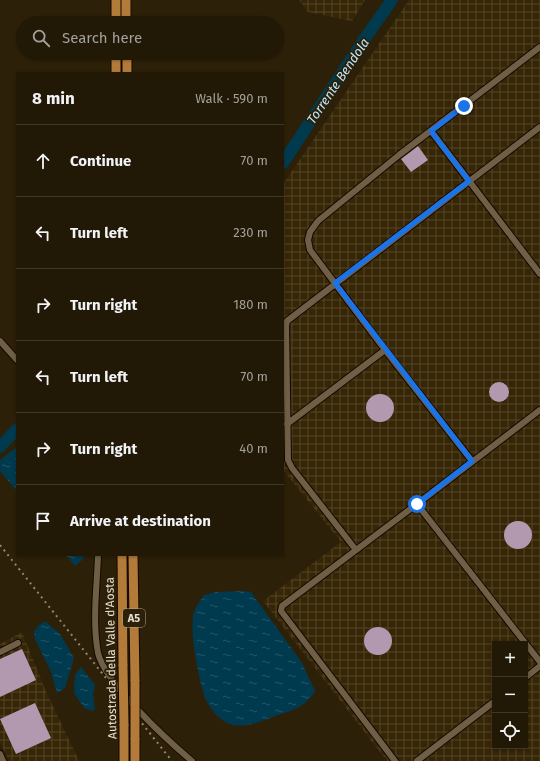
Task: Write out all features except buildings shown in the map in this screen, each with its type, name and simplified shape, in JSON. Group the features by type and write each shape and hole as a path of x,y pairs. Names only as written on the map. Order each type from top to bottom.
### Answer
{"highway":[{"path":"116,0 116,16"},
{"path":"126,0 126,16"},
{"path":"116,60 116,72"},
{"path":"127,60 127,72"},
{"name":"Autostrada della Valle d'Aosta","path":"122,556 124,761"},
{"name":"Autostrada della Valle d'Aosta","path":"133,556 135,761"}],"street":[{"path":"472,461 385,350 310,250 308,240 310,232 324,216 540,47"},
{"path":"356,550 292,468 288,460 286,326 288,321 335,283 540,127"},
{"path":"431,131 540,274"},
{"path":"0,341 16,359"},
{"path":"287,424 385,350"},
{"path":"395,761 281,611 282,606 540,410"},
{"path":"417,504 540,662"},
{"path":"98,556 96,625 98,653 103,667 146,720 192,761"},
{"path":"0,652 18,643"},
{"path":"526,677 540,666"},
{"path":"417,761 492,703"},
{"path":"0,754 3,761"}],"shaded area":[{"path":"299,0 365,0 352,21 308,12"},
{"path":"409,0 540,0 540,761 387,761 263,601 341,542 284,471 284,183"},
{"path":"22,632 45,689 79,761 9,761 0,742 0,644"}],"water":[{"path":"16,448 16,490 0,471 0,460"},
{"path":"67,556 84,556 83,559 75,566"},
{"path":"216,592 251,592 302,663 315,691 303,705 298,708 259,722 241,726 230,724 222,720 215,714 205,698 198,669 192,624 197,605 204,595"},
{"path":"45,621 60,634 74,658 65,688 57,693 51,672 35,639 34,632 38,626"},
{"path":"81,667 95,685 93,695 95,709 92,711 84,708 74,693 75,675"}],"waterway":[{"name":"Torrente Bendola","path":"284,161 363,41 392,0"},
{"name":"Torrente Bendola","path":"0,447 16,430"}],"railway":[{"path":"0,545 172,761"}],"route":[{"path":"417,504 472,461 385,350 335,283 469,181 431,131 464,106"}]}
